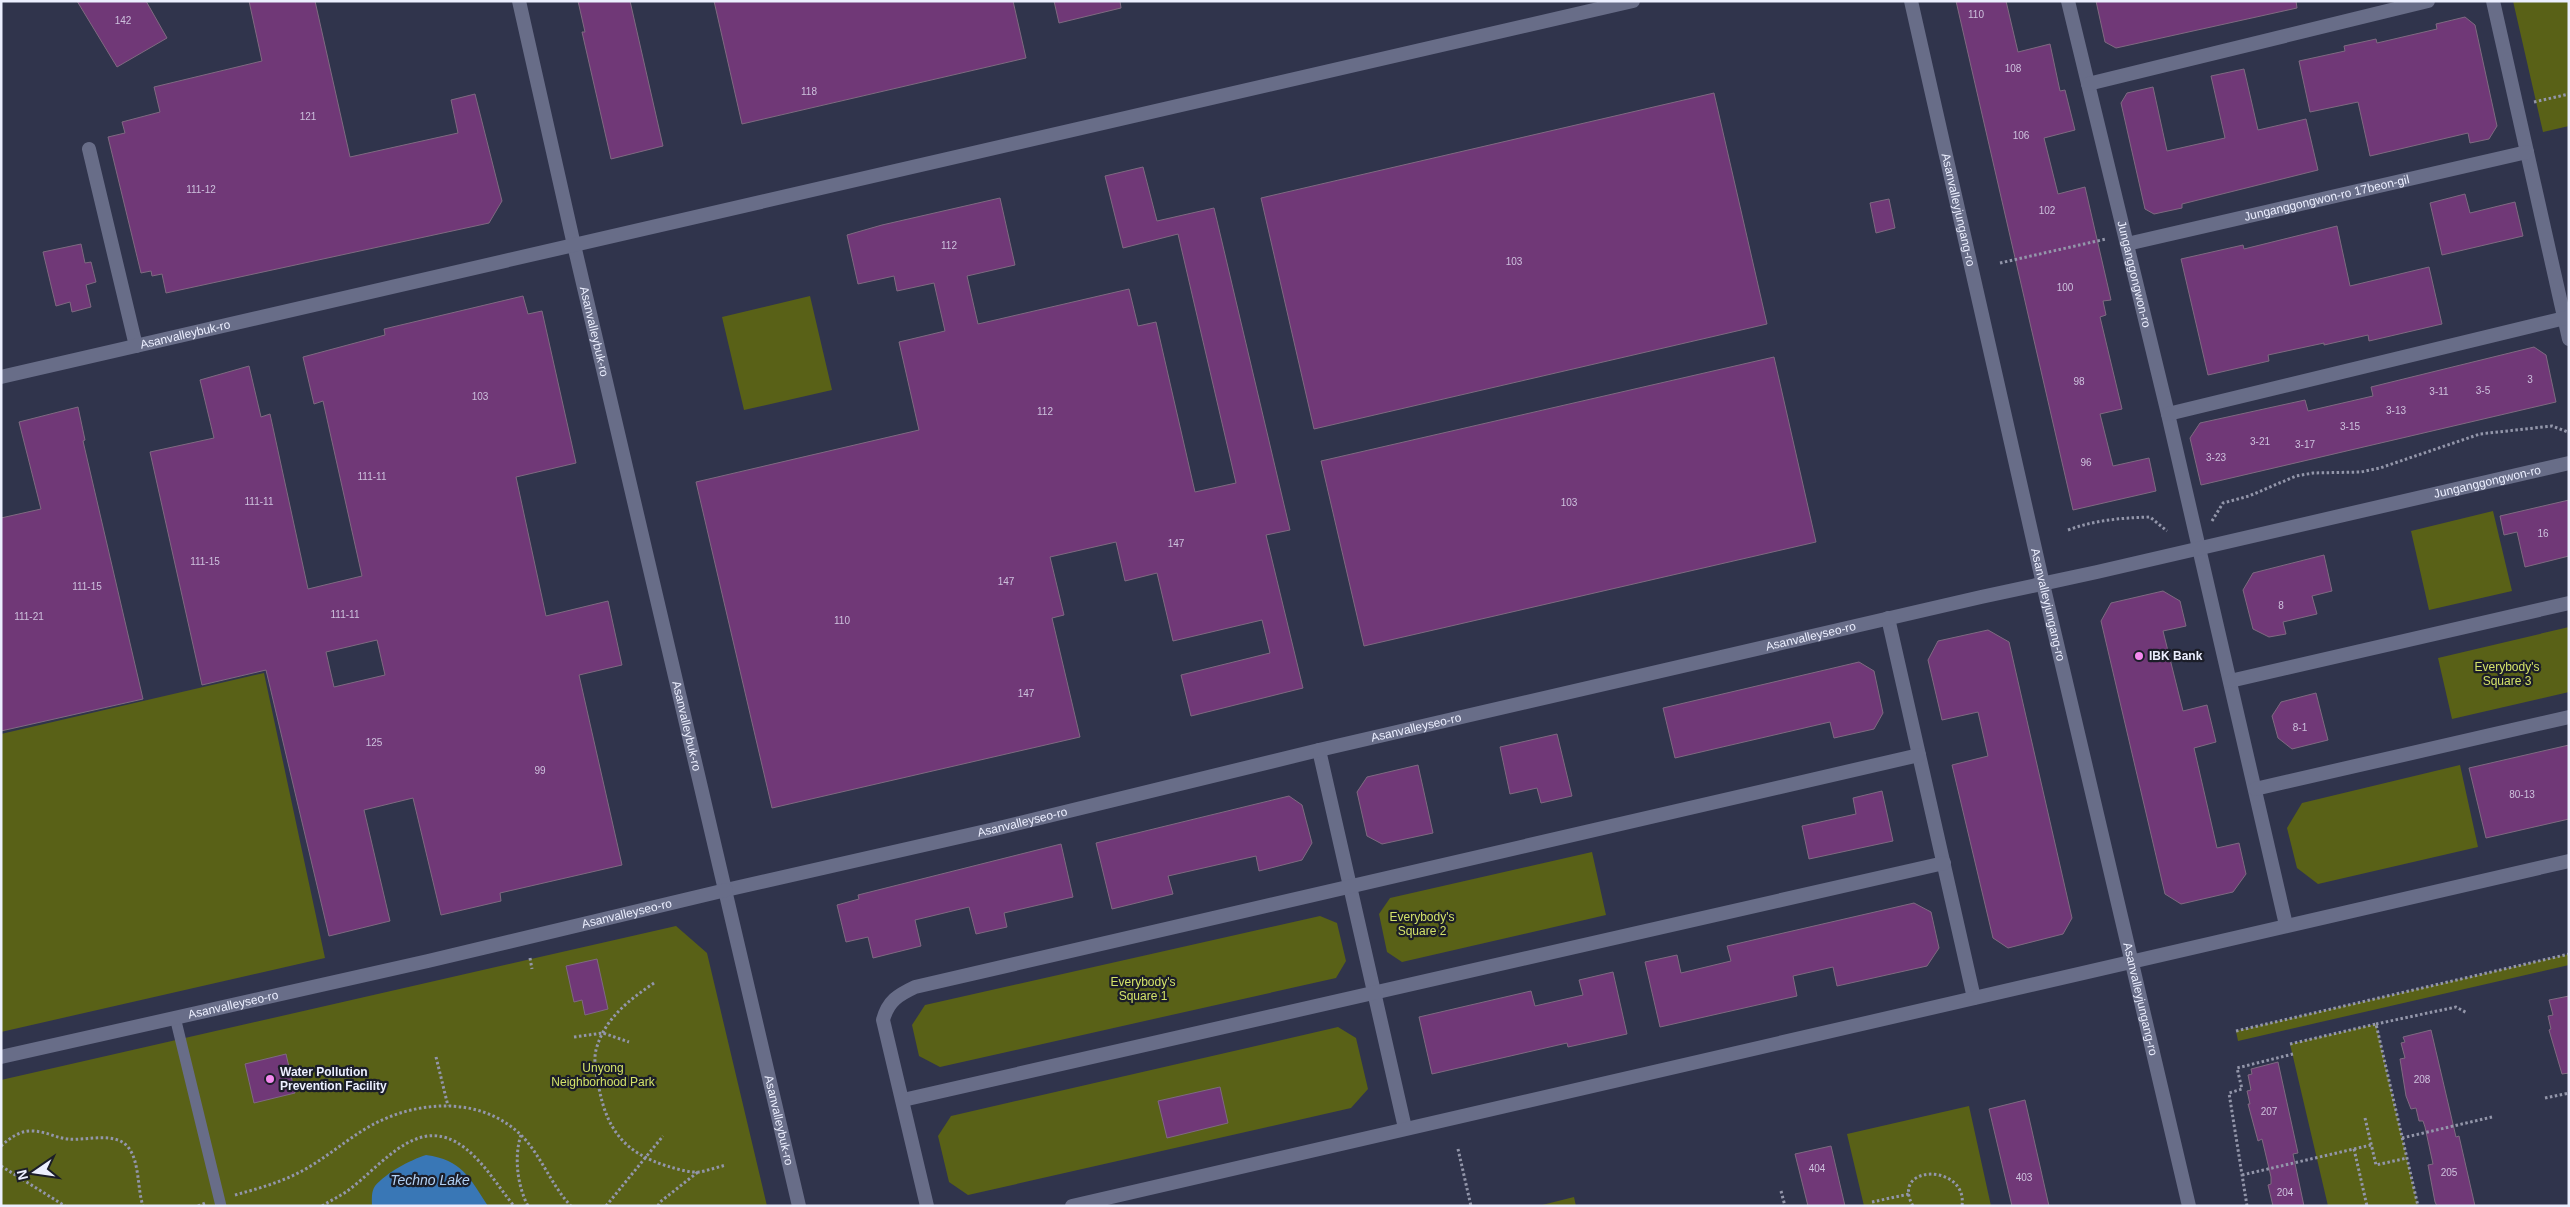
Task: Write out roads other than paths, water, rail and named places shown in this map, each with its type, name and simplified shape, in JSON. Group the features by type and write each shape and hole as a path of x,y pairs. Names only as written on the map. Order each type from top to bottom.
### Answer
{"street":[{"name":"Asanvalleybuk-ro","path":"519,1 574,245 799,1206"},
{"path":"574,245 1633,1"},
{"name":"Asanvalleyjungang-ro","path":"1911,1 2043,584 2189,1206"},
{"name":"Junganggongwon-ro","path":"2068,1 2199,549"},
{"path":"2088,84 2428,1"},
{"path":"2493,1 2526,152 2566,318 2569,339"},
{"path":"89,149 136,346"},
{"name":"Junganggongwon-ro 17beon-gil","path":"2127,244 2526,152"},
{"name":"Asanvalleybuk-ro","path":"1,377 574,245"},
{"path":"2168,414 2566,318"},
{"name":"Junganggongwon-ro","path":"2043,584 2569,463"},
{"path":"2199,549 2286,925"},
{"name":"Asanvalleyseo-ro","path":"1,1057 433,960 726,890 999,828 1319,750 2043,584"},
{"path":"2230,681 2569,603"},
{"path":"1888,618 1974,998"},
{"path":"2255,789 2569,716"},
{"path":"1319,750 1405,1128"},
{"path":"927,1206 883,1020 886,1008 897,995 915,988 1919,755"},
{"path":"1072,1206 2569,861"},
{"path":"903,1100 1944,863"}],"lane":[{"path":"175,1017 219,1202"}],"water":[{"name":"Techno Lake","path":"426,1155 438,1157 456,1166 470,1178 488,1206 372,1206 375,1186 385,1176"}],"place":[{"name":"IBK Bank","path":"2139,656"},
{"name":"Water Pollution Prevention Facility","path":"270,1079"}],"park label":[{"name":"Everybody's Square 3","path":"2507,674"},
{"name":"Everybody's Square 2","path":"1422,924"},
{"name":"Everybody's Square 1","path":"1143,989"},
{"name":"Unyong Neighborhood Park","path":"603,1075"}]}
